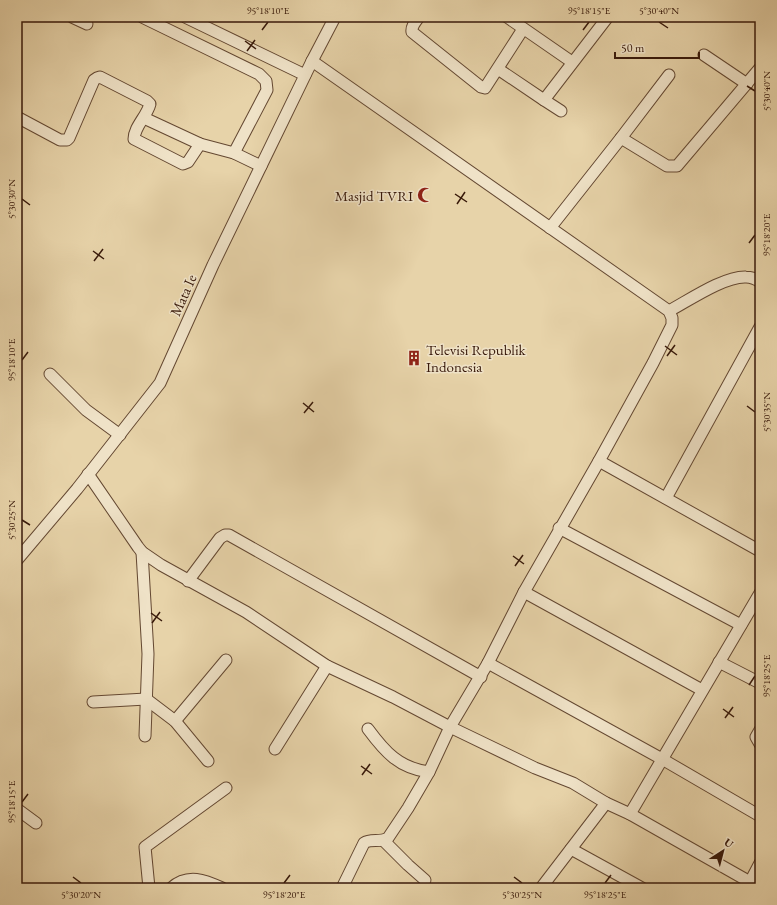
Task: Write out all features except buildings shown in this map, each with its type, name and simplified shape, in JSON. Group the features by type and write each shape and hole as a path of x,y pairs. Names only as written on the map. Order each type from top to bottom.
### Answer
{"street":[{"path":"72,17 87,24"},
{"path":"142,17 259,74 266,81 267,90 234,153"},
{"name":"Mata Ie","path":"17,560 77,490 160,382 213,265 305,75 336,17"},
{"path":"419,17 413,26 412,32 484,88 487,86 523,29"},
{"path":"507,17 572,62"},
{"path":"544,100 607,17"},
{"path":"191,18 305,75"},
{"path":"704,55 747,84"},
{"path":"312,61 669,311 672,318 672,325 653,362 599,461 559,528 488,663 450,727 430,772 392,833 384,840 369,840 364,843 342,888"},
{"path":"621,138 667,166 677,166 760,68"},
{"path":"498,69 561,111"},
{"path":"550,228 669,75"},
{"path":"17,117 60,140 67,140 70,138 94,80 100,77 147,100 150,104 136,131 134,139 183,164 188,162 200,144"},
{"path":"144,118 200,144 234,153 261,166"},
{"path":"669,311 714,286 732,279 746,277 754,278 760,282"},
{"path":"666,498 760,327"},
{"path":"50,374 86,410 120,435"},
{"path":"599,461 760,551"},
{"path":"86,477 142,552 188,581 246,612 327,666 393,697 450,727 535,768 574,783 606,804 630,814 749,885 760,863"},
{"path":"559,528 741,625"},
{"path":"188,581 220,538 225,535 229,535 480,677"},
{"path":"142,552 148,654 145,736"},
{"path":"524,592 702,690"},
{"path":"630,814 760,593"},
{"path":"175,722 226,660"},
{"path":"719,662 760,683"},
{"path":"488,663 662,759 760,816"},
{"path":"275,749 327,666"},
{"path":"93,702 146,699 175,722 208,761"},
{"path":"368,729 380,746 396,761 412,768 430,772"},
{"path":"760,730 756,737 760,744"},
{"path":"149,888 145,847 226,788"},
{"path":"541,888 606,804"},
{"path":"17,809 36,823"},
{"path":"384,840 425,880"},
{"path":"571,849 642,888"},
{"path":"172,888 179,882 198,879 222,888"}],"place":[{"name":"Masjid TVRI","path":"425,195"},
{"name":"Televisi Republik Indonesia","path":"414,358"}]}
